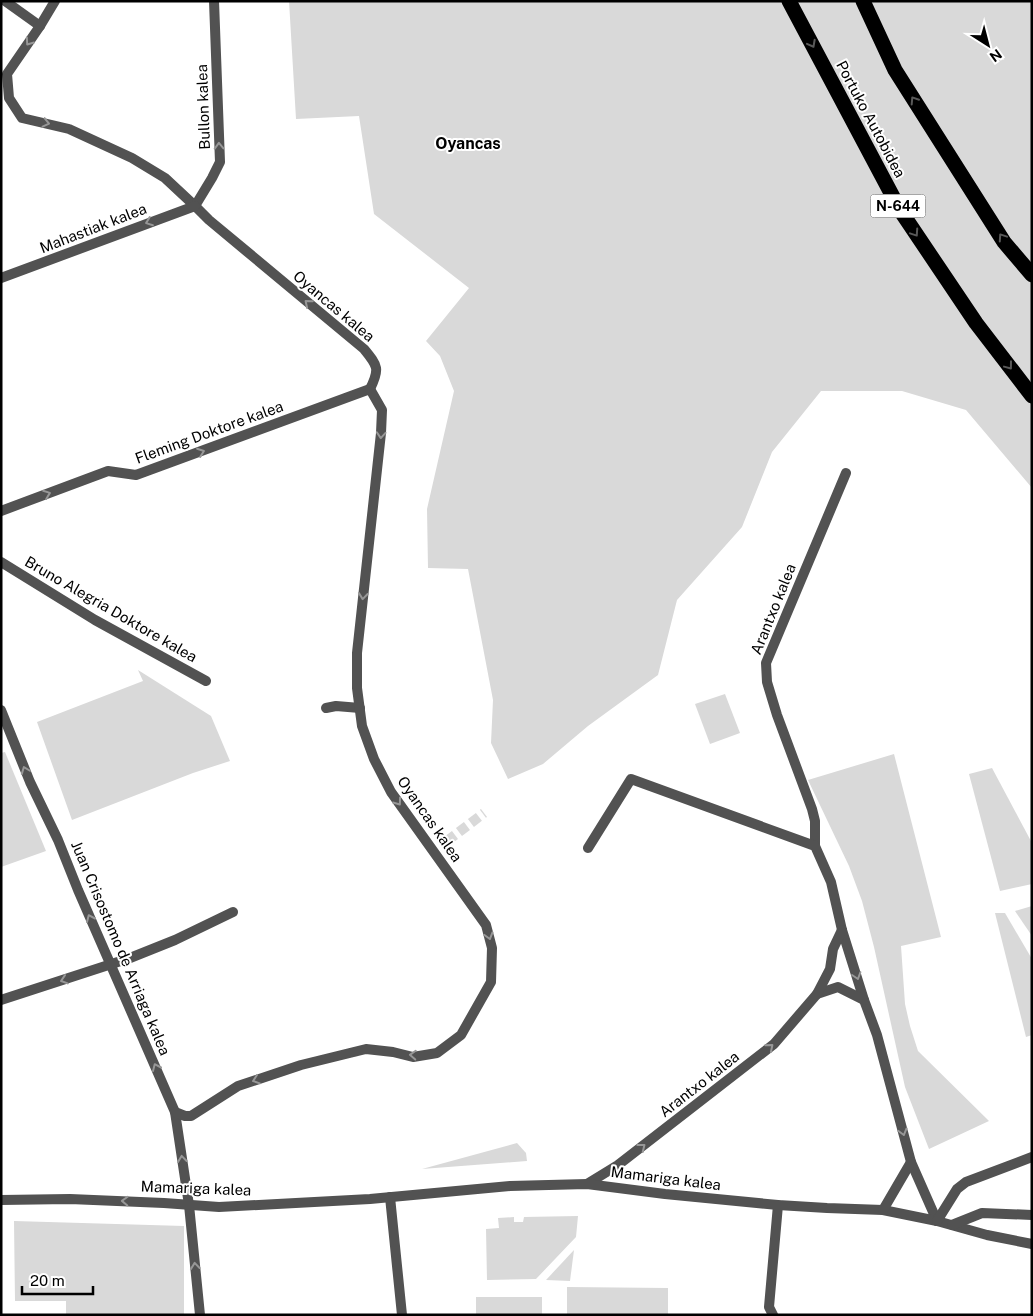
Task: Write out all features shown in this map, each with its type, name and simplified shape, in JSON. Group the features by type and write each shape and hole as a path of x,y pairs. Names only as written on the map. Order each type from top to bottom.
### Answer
{"highway":[{"name":"Portuko Autobidea","path":"789,1 900,210 976,323 1032,396"},
{"path":"862,1 895,70 1004,242 1032,275"}],"street":[{"path":"5,1 40,26"},
{"name":"Oyancas kalea","path":"56,1 7,74 9,98 22,118 69,129 132,158 165,178 209,220 364,349 376,364 377,377 370,389 382,410 381,433 357,653 357,688 362,726 374,759 391,792 486,925 492,948 491,982 461,1036 437,1052 414,1057 366,1049 301,1065 238,1086 191,1116 175,1112"},
{"name":"Bullon kalea","path":"195,206 220,162 214,1"},
{"name":"Mahastiak kalea","path":"1,278 195,206"},
{"name":"Fleming Doktore kalea","path":"1,511 108,471 136,475 370,389"},
{"name":"Arantxo kalea","path":"846,473 766,663 767,682 812,808 815,820 815,846 831,882 842,930 877,1035 911,1162 937,1221"},
{"name":"Bruno Alegria Doktore kalea","path":"1,562 95,620 206,680"},
{"path":"326,708 336,706 360,708"},
{"name":"Juan Crisostomo de Arriaga kalea","path":"1,710 30,782 58,840 110,965 175,1112 189,1205 200,1315"},
{"path":"1,737 12,734"},
{"path":"588,848 631,779 815,846"},
{"path":"1,1000 110,965 175,940 233,912"},
{"name":"Arantxo kalea","path":"587,1184 618,1165 774,1044 817,994 830,969 833,949 842,930"},
{"path":"817,994 838,987 864,1000"},
{"path":"937,1221 957,1188 966,1182 1032,1157"},
{"path":"883,1210 911,1162"},
{"name":"Mamariga kalea","path":"1,1200 79,1200 219,1207 390,1197 510,1186 587,1184 778,1205 883,1210 1032,1244"},
{"path":"390,1197 402,1315"},
{"path":"773,1315 769,1307 778,1205"},
{"path":"952,1226 982,1213 1032,1214"}],"shaded area":[{"path":"289,1 1032,1 1032,488 966,410 902,391 821,391 772,452 742,527 677,600 658,675 588,726 543,764 508,779 491,743 493,700 468,569 428,568 427,509 454,391 440,356 426,341 469,288 374,214 359,116 296,119"},
{"path":"138,670 211,716 230,761 193,773 72,820 37,722 143,681"},
{"path":"725,694 740,733 710,744 695,704"},
{"path":"5,752 46,851 1,867 1,753"},
{"path":"894,754 941,937 901,946 905,1004 910,1026 918,1051 989,1121 929,1149 905,1087 862,901 849,866 808,780"},
{"path":"992,768 1032,843 1032,884 1000,891 969,774"},
{"path":"1032,906 1032,936 1015,911"},
{"path":"995,913 1005,913 1032,959 1032,1035 1026,1037"},
{"path":"517,1143 526,1153 527,1161 422,1169"},
{"path":"578,1216 576,1237 536,1279 487,1280 486,1229 499,1228 498,1218 514,1217 514,1222 523,1222 524,1217"},
{"path":"14,1221 184,1226 184,1315 66,1315 66,1301 15,1301"},
{"path":"574,1250 570,1281 546,1280"},
{"path":"567,1287 668,1288 668,1315 567,1315"},
{"path":"476,1297 542,1297 542,1315 476,1315"}],"tunnel":[{"path":"447,841 484,813"}],"district":[{"name":"Oyancas","path":"468,143"}]}
